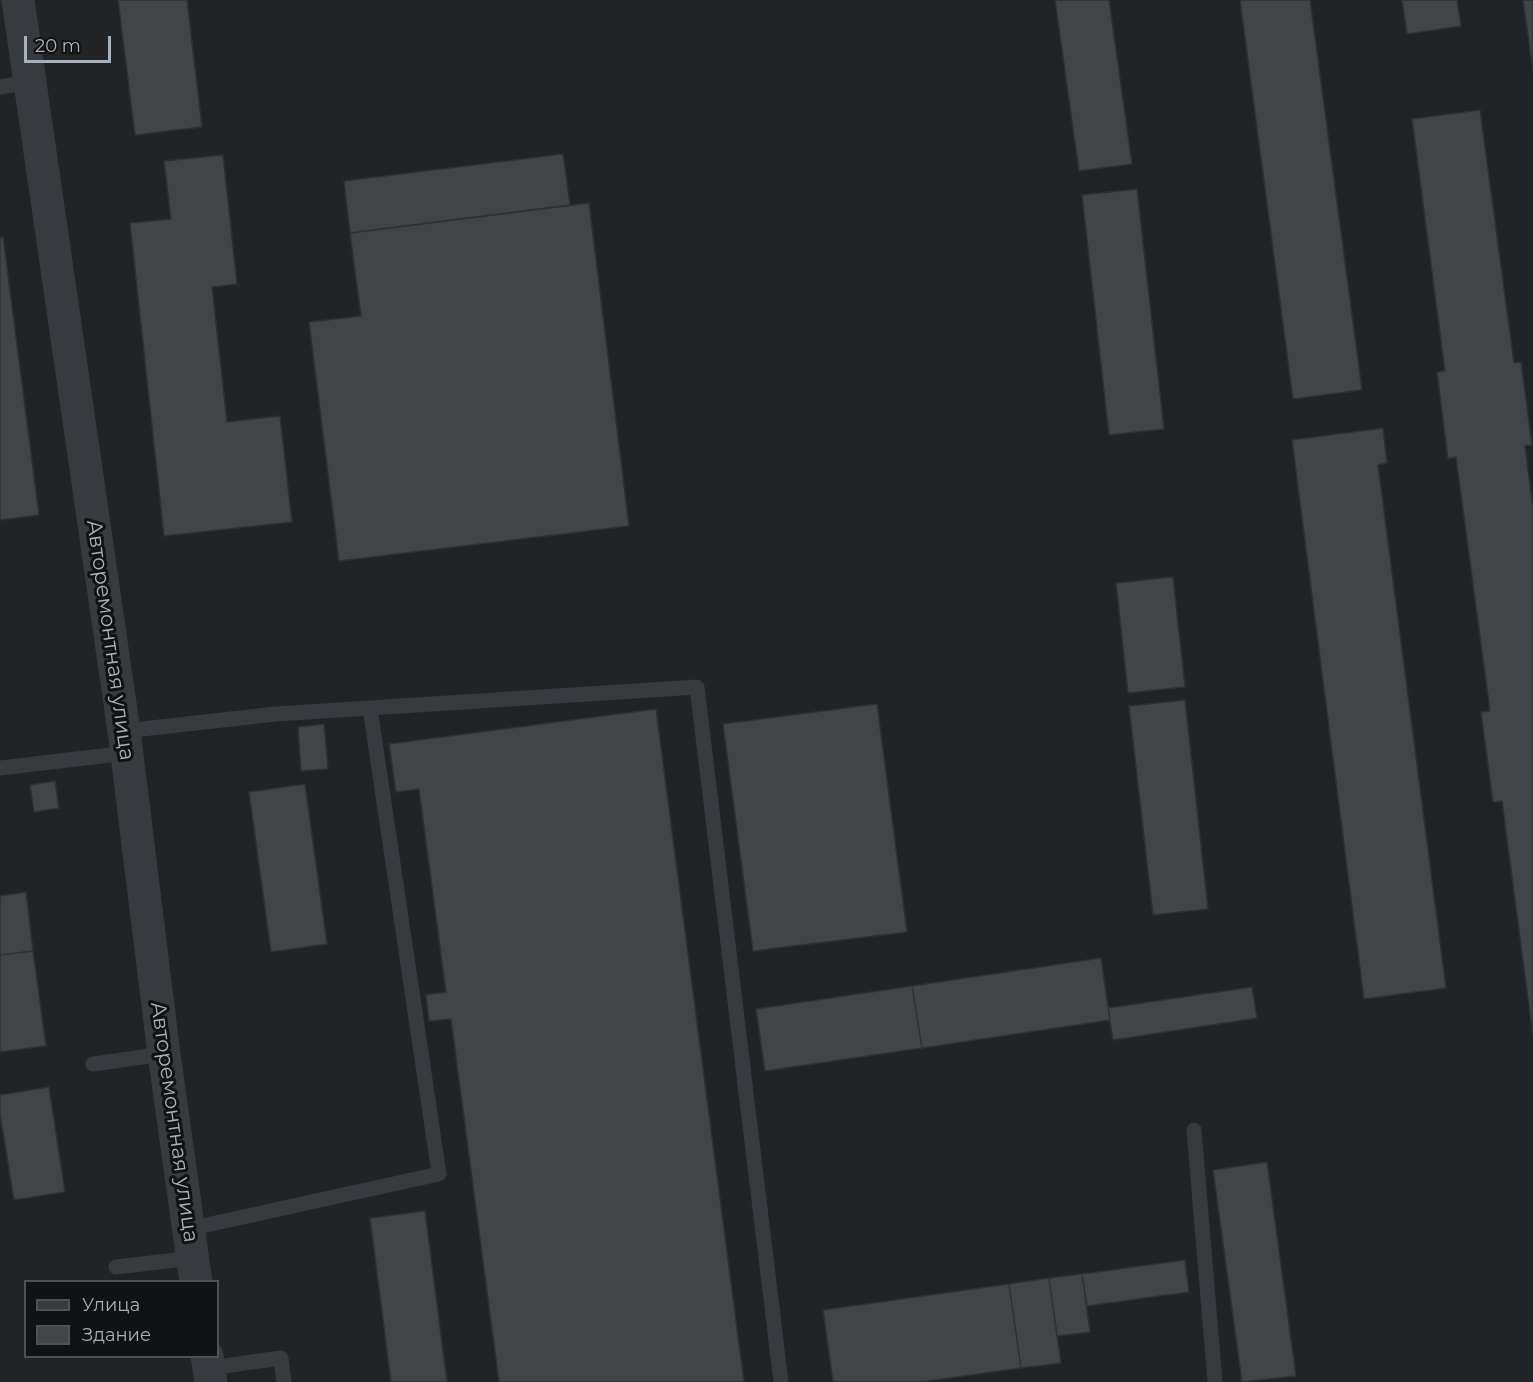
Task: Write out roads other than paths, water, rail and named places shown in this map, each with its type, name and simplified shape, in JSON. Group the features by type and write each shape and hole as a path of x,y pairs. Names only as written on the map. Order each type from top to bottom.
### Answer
{"street":[{"name":"Авторемонтная улица","path":"18,0 14,84 126,742 164,1054 192,1256"}],"lane":[{"path":"0,768 276,714 697,687 781,1382"},
{"path":"116,1267 192,1256 439,1174 370,708"},
{"path":"93,1064 164,1054"},
{"path":"1194,1130 1215,1382"},
{"path":"209,1369 281,1358 284,1382"}]}
